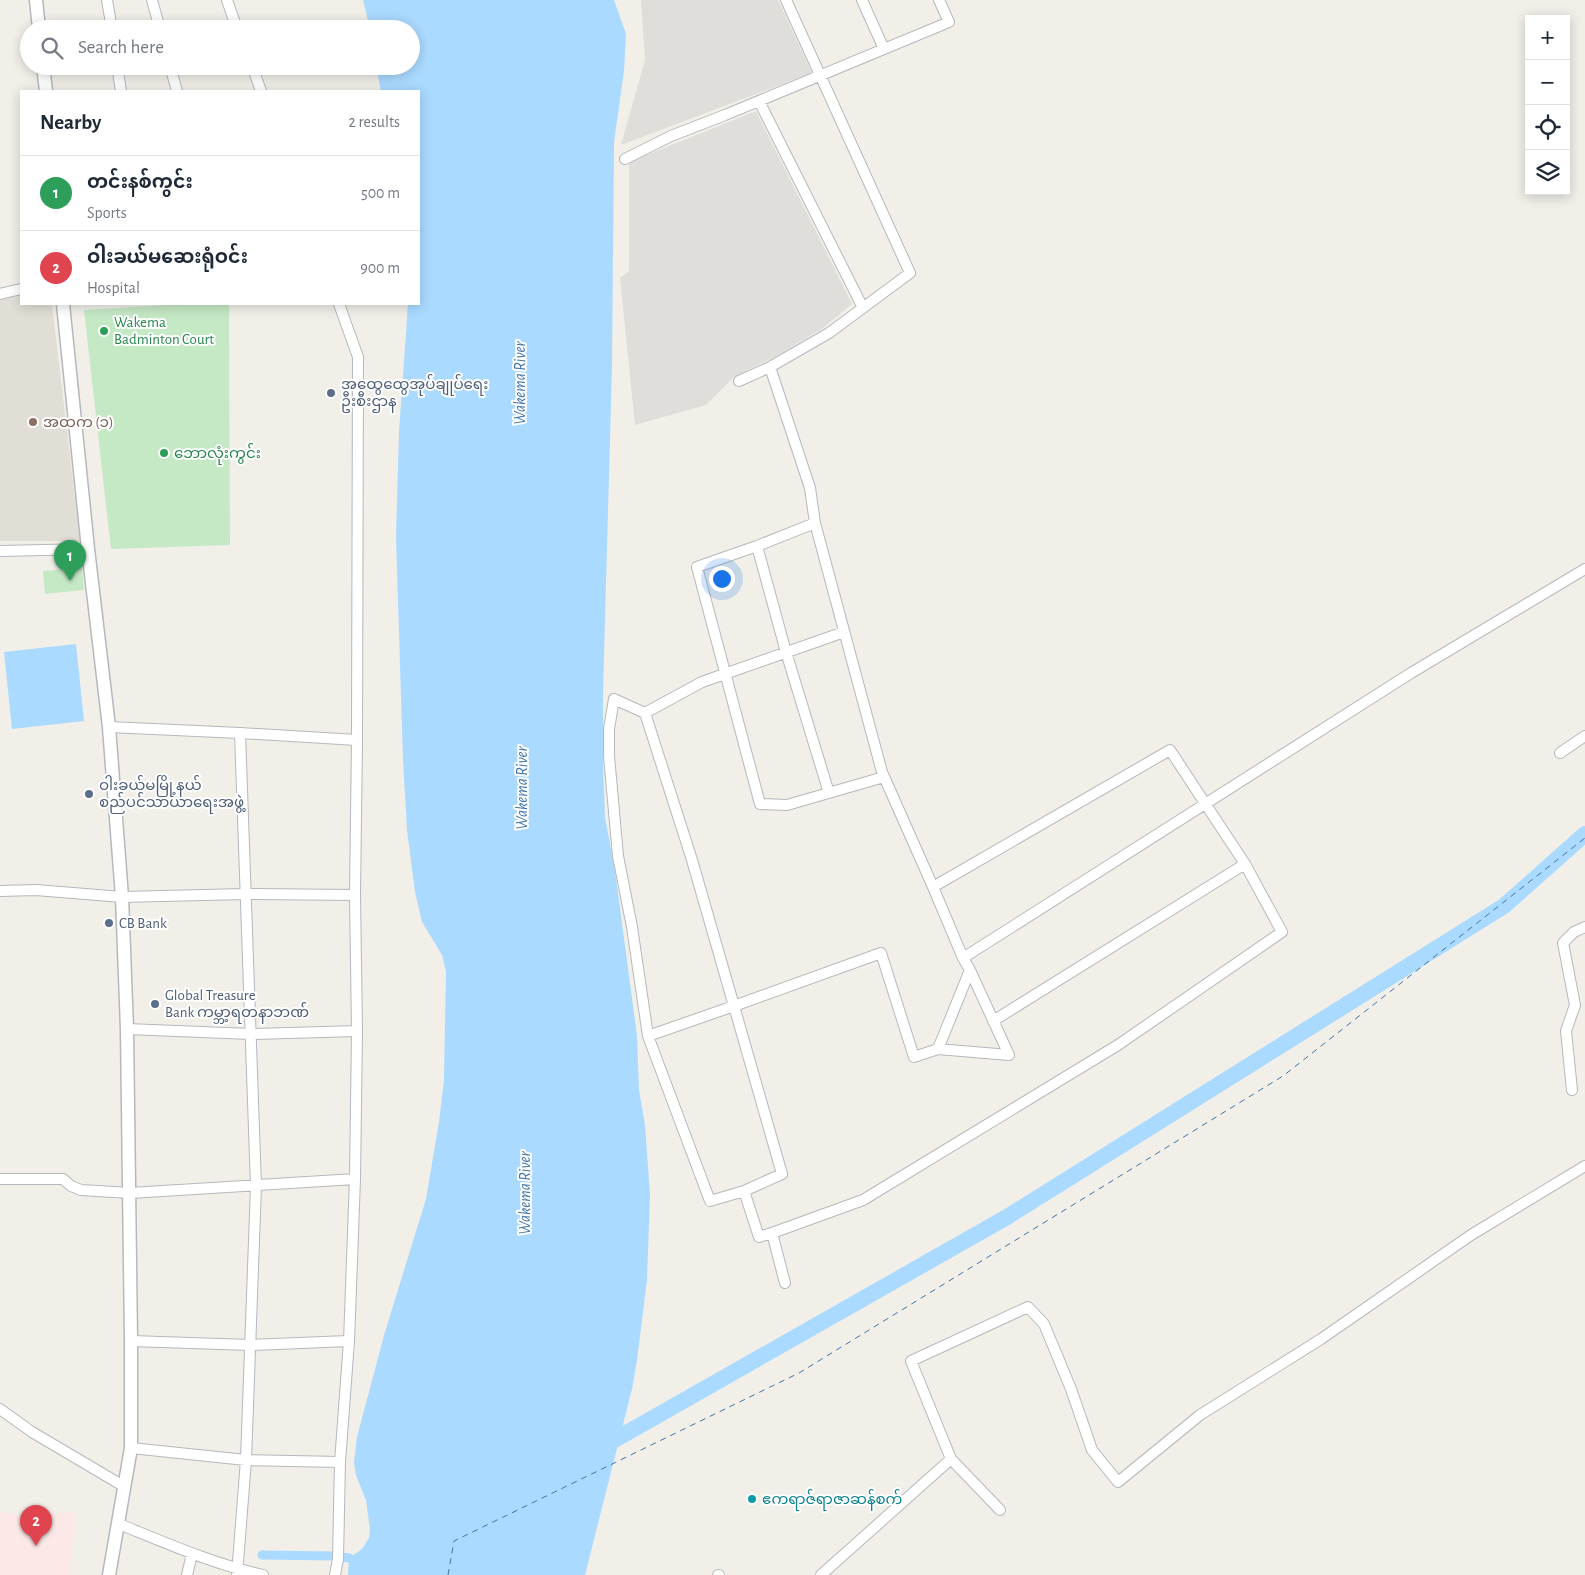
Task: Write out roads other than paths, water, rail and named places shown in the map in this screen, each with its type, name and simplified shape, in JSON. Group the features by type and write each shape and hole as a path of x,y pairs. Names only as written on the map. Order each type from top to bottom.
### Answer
{"street":[{"path":"36,0 38,20"},
{"path":"107,0 110,20"},
{"path":"152,0 158,20"},
{"path":"227,0 235,20"},
{"path":"739,381 770,367 829,333 910,273 786,0"},
{"path":"862,0 884,49"},
{"path":"625,159 671,136 759,102 949,22 939,0"},
{"path":"44,75 46,90"},
{"path":"118,75 121,90"},
{"path":"173,75 177,90"},
{"path":"255,75 261,90"},
{"path":"759,102 863,308"},
{"path":"0,294 20,289"},
{"path":"63,305 88,549 109,727 122,897 127,1029 132,1341 131,1448 109,1575"},
{"path":"335,1575 338,1559 340,1462 349,1341 355,1179 357,1031 355,895 358,357 339,305"},
{"path":"648,1036 881,953 914,1057 938,1049 1008,1055 963,958 884,777 815,523 810,488 770,367"},
{"path":"815,523 696,567 760,804 786,805 884,777"},
{"path":"756,546 829,793"},
{"path":"0,551 88,549"},
{"path":"963,958 1411,673 1585,569"},
{"path":"645,712 702,682 844,632"},
{"path":"614,699 645,712 692,860 734,1006 782,1174 744,1191 710,1201 648,1036 632,927 618,856 609,756 609,728 614,699"},
{"path":"109,727 240,732 357,740"},
{"path":"238,1572 246,1460 256,1186 240,732"},
{"path":"1560,753 1585,736"},
{"path":"744,1191 758,1237 863,1200 1113,1048 1282,932 1245,864 1170,750 933,887"},
{"path":"993,1021 1245,864"},
{"path":"0,891 36,890 122,897 246,894 355,895"},
{"path":"1572,1090 1566,1031 1575,1004 1564,943 1574,932 1585,927"},
{"path":"938,1049 970,970"},
{"path":"127,1029 251,1034 357,1031"},
{"path":"1000,1510 950,1460 911,1361 1028,1307 1044,1324 1072,1389 1092,1450 1118,1482 1200,1415 1321,1339 1471,1235 1585,1166"},
{"path":"0,1179 63,1179 71,1186 81,1190 130,1193 355,1179"},
{"path":"772,1233 785,1283"},
{"path":"132,1341 251,1345 349,1341"},
{"path":"0,1409 32,1432 124,1487"},
{"path":"131,1448 246,1460 340,1462"},
{"path":"821,1575 950,1460"},
{"path":"119,1524 238,1572 263,1575"},
{"path":"187,1575 192,1554"}],"water":[{"name":"Wakema River","path":"363,0 614,0 626,34 624,71 614,142 612,367 603,693 603,766 605,817 615,871 637,1036 639,1090 645,1125 650,1194 647,1280 637,1360 632,1389 585,1575 348,1575 349,1558 362,1549 369,1538 370,1530 366,1500 356,1475 354,1462 357,1437 385,1332 426,1199 439,1122 444,1080 446,972 442,955 422,922 415,892 407,830 396,537 399,432 408,305 420,305 420,90 381,90 378,75 420,75 420,20 368,20"},
{"path":"76,644 84,721 12,729 4,652"}],"waterway":[{"path":"602,1447 1007,1217 1504,906 1585,834"},
{"path":"262,1555 334,1556"},
{"path":"341,1557 349,1558"}],"place":[{"name":"Wakema Badminton Court","path":"104,331"},
{"name":"အထွေထွေအုပ်ချုပ်ရေး ဦးစီးဌာန","path":"331,393"},
{"name":"အထက (၁)","path":"33,422"},
{"name":"ဘောလုံးကွင်း","path":"164,453"},
{"name":"တင်းနစ်ကွင်း","path":"70,581"},
{"name":"ဝါးခယ်မမြို့နယ် စည်ပင်သာယာရေးအဖွဲ့","path":"89,794"},
{"name":"CB Bank","path":"109,923"},
{"name":"Global Treasure Bank ကမ္ဘာ့ရတနာဘဏ်","path":"155,1004"},
{"name":"ဧကရာဇ်ရာဇာဆန်စက်","path":"752,1499"},
{"name":"ဝါးခယ်မဆေးရုံဝင်း","path":"36,1546"}]}
